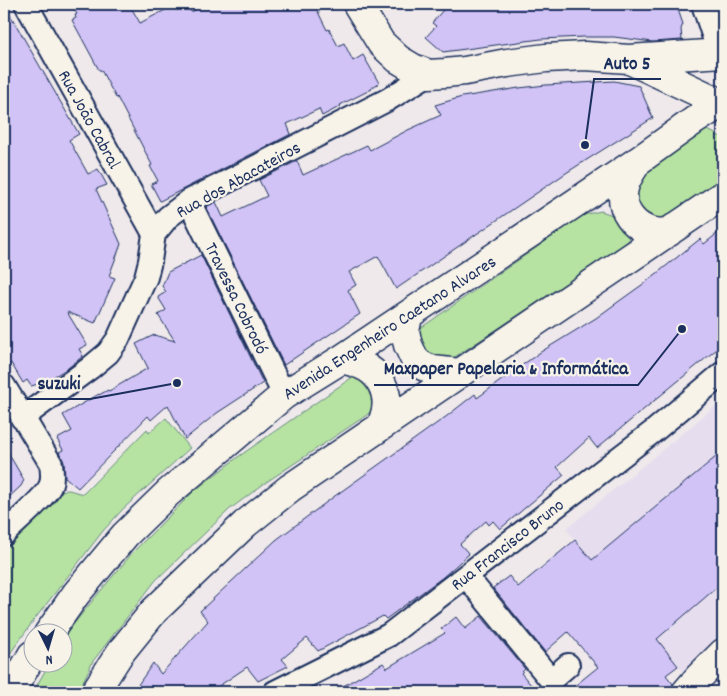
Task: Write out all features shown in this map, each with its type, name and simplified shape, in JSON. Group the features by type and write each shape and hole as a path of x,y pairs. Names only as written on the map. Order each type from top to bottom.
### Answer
{"main road":[{"path":"357,4 381,43 398,59 428,74 465,71 546,58 585,56 628,59 721,53"},
{"path":"628,59 723,103"},
{"name":"Avenida Engenheiro Caetano Alvares","path":"55,624 76,594 125,535 168,494 284,395 408,316 638,161 695,120 723,103"},
{"path":"638,161 628,176 624,188 622,198 624,206 635,224 641,228 654,232 669,232"},
{"path":"95,692 120,653 154,611 245,524 290,488 723,195"},
{"path":"408,316 405,331 408,345 415,360 433,370 460,373"},
{"path":"342,359 372,371 382,383 386,398 386,408 382,425"},
{"path":"686,692 723,652"},
{"path":"11,692 22,673"}],"street":[{"name":"Rua João Cabral","path":"26,4 154,234"},
{"path":"703,4 721,53"},
{"name":"Rua dos Abacateiros","path":"154,234 168,217 189,201 387,100 428,74"},
{"name":"Travessa Cobrodó","path":"189,201 284,395"},
{"path":"22,418 108,353 118,339 146,277 154,234"},
{"name":"Rua Francisco Bruno","path":"275,692 389,635 654,431 723,373"},
{"path":"4,386 51,464 53,473 50,486 41,498 4,534"},
{"path":"466,576 551,680 568,665"}],"shaded area":[{"path":"723,400 723,637 684,673 566,529"}],"green space":[{"path":"706,129 723,138 723,178 654,225 642,220 633,192 635,178"},
{"path":"601,211 618,217 628,227 629,240 615,252 441,366 428,362 415,332 583,215"},
{"path":"354,376 370,377 379,403 367,415 265,483 230,509 156,580 93,661 78,692 33,692 43,674 72,674 72,626 134,551 194,491 238,457"},
{"path":"166,418 190,448 123,509 103,531 31,624 22,624 22,637 4,662 4,546 58,491 69,490 83,494 147,429 149,433"}],"building":[{"path":"4,4 79,134 69,140 88,174 98,169 107,185 96,189 121,244 109,276 115,278 95,323 67,312 87,345 79,349 83,356 45,382 31,386 27,380 23,383 11,363 4,368"},
{"path":"71,4 129,4 140,23 177,4 188,4 191,12 207,4 314,4 327,30 329,29 338,46 344,43 353,61 363,55 379,83 372,89 322,116 319,109 287,124 291,134 160,201 151,184 158,181 150,166 152,165 117,97 101,70 99,70 72,20 76,18 75,15 77,14"},
{"path":"448,4 676,4 683,24 681,29 682,40 653,42 614,37 541,39 443,52 426,37 436,26 432,23"},
{"path":"614,81 639,86 653,118 566,173 396,289 378,256 349,272 356,285 348,290 360,314 284,365 206,207 216,202 223,217 267,196 259,180 297,161 303,175 367,145 370,150 441,115 435,105 462,97 519,88"},
{"path":"723,229 723,344 597,448 589,438 557,467 564,475 500,529 493,521 489,525 486,521 460,544 469,554 443,577 386,619 383,616 318,651 307,638 282,659 288,666 258,681 247,667 210,692 133,692 153,663 161,674 208,621 200,611 276,540 475,394 477,398 539,353 596,318 646,282 700,239 704,244"},
{"path":"201,255 263,383 217,413 185,439 168,405 151,420 148,416 78,488 65,477 64,462 59,452 63,450 57,439 72,431 63,415 148,368 136,344 154,335 175,341 158,315 166,310 158,297 166,292 162,286 168,272"},
{"path":"4,446 24,480 21,486 4,502"},
{"path":"723,451 723,582 657,639 678,666 666,675 673,684 671,692 567,692 598,667 568,632 545,652 493,588 509,576 518,587 575,540 592,560"},
{"path":"481,616 525,669 521,673 537,692 333,692 383,663 387,668 445,633 441,629 456,617 465,629"}],"place":[{"name":"Auto 5","path":"585,145"},
{"name":"Maxpaper Papelaria & Informática","path":"682,329"},
{"name":"suzuki","path":"177,383"}]}
